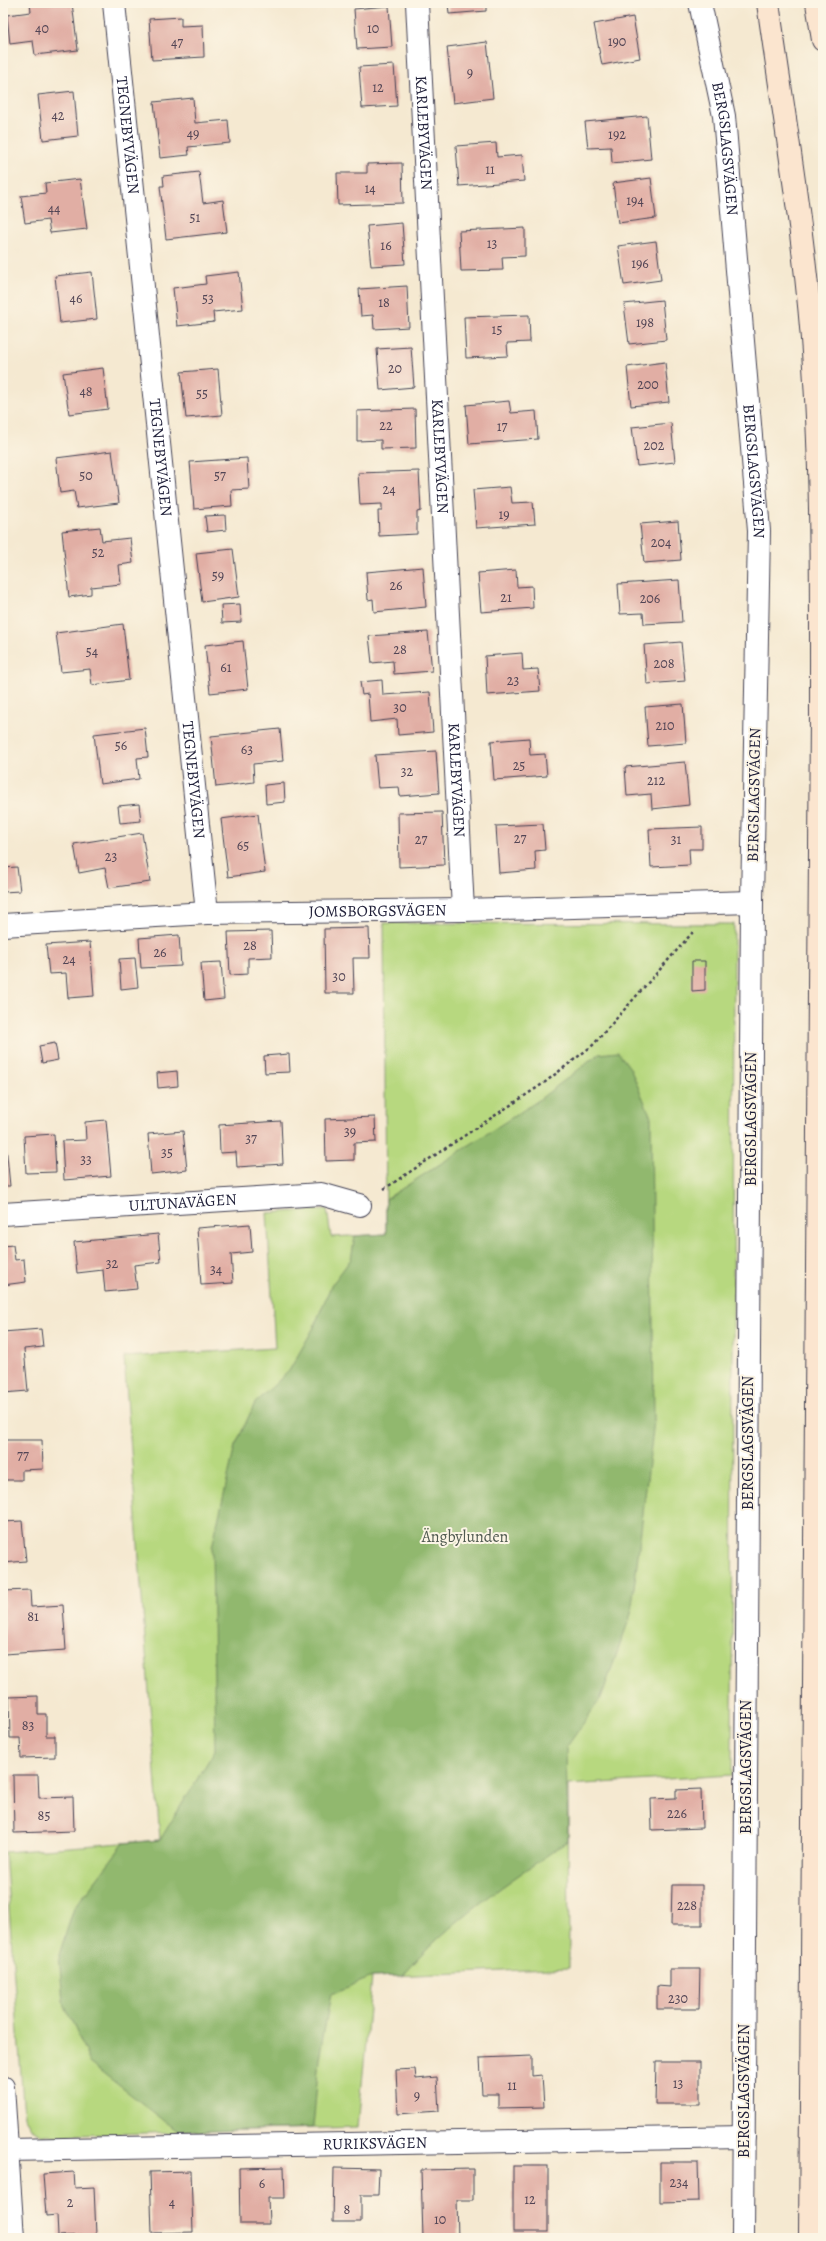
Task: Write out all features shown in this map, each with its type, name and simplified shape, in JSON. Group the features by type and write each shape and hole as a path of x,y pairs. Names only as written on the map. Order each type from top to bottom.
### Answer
{"main road":[{"path":"768,3 803,250 814,364 820,482 821,713 810,2238"},
{"path":"818,3 823,40"}],"street":[{"name":"TEGNEBYVÄGEN","path":"114,3 207,913"},
{"name":"KARLEBYVÄGEN","path":"417,3 463,910"},
{"name":"BERGSLAGSVÄGEN","path":"700,3 724,116 759,531 752,902 743,2238"},
{"name":"JOMSBORGSVÄGEN","path":"3,925 207,913 463,910 752,902"},
{"name":"ULTUNAVÄGEN","path":"3,1214 321,1194 360,1205"},
{"path":"3,2087 13,2238"},
{"name":"RURIKSVÄGEN","path":"7,2150 744,2137"}],"path":[{"path":"360,1205 544,1083 593,1045 679,949 716,903"}],"green space":[{"name":"Ängbylunden","path":"384,923 734,924 732,1775 568,1785 569,1968 372,1977 358,2127 43,2136 32,2130 24,2117 5,1852 160,1840 124,1357 275,1348 267,1213 327,1209 331,1237 386,1234"},
{"name":"Ängbylunden","path":"618,1052 630,1068 651,1117 654,1421 631,1614 601,1698 566,1748 568,1841 502,1887 459,1920 439,1937 403,1976 372,1977 331,1994 319,2059 313,2128 179,2132 90,2063 63,2001 59,1955 74,1908 124,1843 160,1840 215,1750 212,1547 235,1446 255,1403 289,1371 313,1329 331,1286 351,1259 355,1236 386,1234 386,1199 536,1102 599,1054"}],"building":[{"path":"30,3 72,3 78,50 35,55 33,41 10,44 7,15 31,12"},
{"path":"448,3 486,3 486,11 449,14"},
{"path":"389,6 392,47 357,49 354,9"},
{"path":"181,17 181,26 203,25 204,57 152,60 149,19"},
{"path":"633,17 640,58 602,65 594,24"},
{"path":"487,42 493,98 453,103 447,47"},
{"path":"394,65 397,106 362,108 359,67"},
{"path":"74,91 78,136 43,140 38,95"},
{"path":"193,98 195,123 228,120 230,143 188,147 189,155 160,158 154,102"},
{"path":"647,116 651,159 612,163 611,147 588,148 585,122"},
{"path":"496,143 497,157 522,155 524,181 459,186 456,146"},
{"path":"402,163 403,203 338,205 337,173 367,173 367,164"},
{"path":"199,172 203,203 223,200 227,232 166,239 160,186 164,186 163,176"},
{"path":"651,178 656,218 618,223 613,183"},
{"path":"80,179 87,229 50,233 48,220 25,223 21,196 46,193 45,183"},
{"path":"402,223 405,264 371,266 367,226"},
{"path":"525,228 525,256 502,257 503,270 461,271 459,231"},
{"path":"656,241 661,280 624,285 618,246"},
{"path":"92,272 97,319 60,323 55,276"},
{"path":"239,272 243,309 213,312 214,322 177,326 173,288 206,284 205,276"},
{"path":"407,286 409,327 374,329 373,315 361,316 359,289"},
{"path":"662,300 666,340 629,344 624,304"},
{"path":"529,315 530,342 507,343 508,356 466,358 464,317"},
{"path":"411,347 414,387 380,390 377,349"},
{"path":"665,362 669,402 631,406 627,367"},
{"path":"103,368 108,409 69,414 63,373"},
{"path":"218,369 222,415 186,418 181,372"},
{"path":"509,401 511,413 536,411 538,439 469,444 466,405"},
{"path":"415,409 416,448 381,449 381,440 357,441 357,411"},
{"path":"671,423 675,462 637,466 632,427"},
{"path":"112,451 119,503 77,508 74,491 60,493 56,458"},
{"path":"247,458 249,489 231,490 232,506 194,509 190,462"},
{"path":"419,471 421,511 417,512 417,534 379,536 378,511 382,511 382,504 360,505 358,473"},
{"path":"510,487 512,503 533,502 535,524 476,528 473,490"},
{"path":"225,515 226,530 207,532 205,516"},
{"path":"678,521 681,560 644,563 640,524"},
{"path":"100,527 102,541 130,538 133,563 119,565 121,584 91,587 91,594 69,597 62,531"},
{"path":"233,549 239,597 202,602 196,553"},
{"path":"423,567 426,607 374,612 373,599 368,600 366,572"},
{"path":"516,570 517,587 532,586 533,608 481,612 478,573"},
{"path":"679,580 682,622 644,624 643,613 620,614 618,584"},
{"path":"240,604 241,622 222,623 221,605"},
{"path":"123,624 129,680 92,685 90,669 61,672 56,633"},
{"path":"428,632 432,671 394,674 393,661 372,663 369,636"},
{"path":"243,641 248,689 210,693 205,645"},
{"path":"681,642 685,681 647,684 644,645"},
{"path":"522,653 523,670 538,669 540,691 487,695 485,656"},
{"path":"382,680 383,695 430,692 433,732 398,735 397,719 370,722 368,694 362,695 360,682"},
{"path":"683,704 686,743 648,746 645,707"},
{"path":"145,728 148,757 137,758 139,779 100,784 94,734"},
{"path":"280,729 283,761 253,764 254,782 216,787 211,736"},
{"path":"529,738 530,755 545,754 547,776 494,780 491,741"},
{"path":"436,751 439,793 400,796 399,787 378,788 375,755"},
{"path":"685,762 689,805 652,809 651,794 627,796 625,767"},
{"path":"284,783 285,802 266,804 265,785"},
{"path":"139,804 141,821 120,823 118,806"},
{"path":"442,812 444,865 399,867 398,813"},
{"path":"258,814 265,872 228,877 221,819"},
{"path":"543,824 545,850 535,851 536,870 499,873 496,826"},
{"path":"702,827 702,849 689,849 690,865 651,867 649,829"},
{"path":"142,833 150,882 109,888 105,868 79,873 74,844"},
{"path":"17,867 20,891 3,892 3,868"},
{"path":"369,928 370,958 353,958 354,993 325,993 324,929"},
{"path":"271,931 272,957 248,958 248,974 230,975 228,932"},
{"path":"179,935 181,966 141,968 139,938"},
{"path":"90,942 94,996 68,998 66,973 49,974 46,945"},
{"path":"135,958 138,987 121,989 119,959"},
{"path":"692,961 705,961 705,990 692,991"},
{"path":"221,962 224,999 204,1001 201,963"},
{"path":"55,1043 58,1060 42,1063 39,1046"},
{"path":"289,1054 290,1072 265,1073 264,1056"},
{"path":"177,1071 178,1086 158,1088 157,1073"},
{"path":"375,1117 376,1142 354,1143 354,1160 326,1161 325,1119"},
{"path":"106,1120 111,1176 64,1180 62,1141 86,1140 85,1122"},
{"path":"281,1121 283,1164 237,1167 236,1152 220,1153 219,1125"},
{"path":"183,1131 187,1170 151,1174 148,1134"},
{"path":"54,1134 56,1172 26,1173 24,1136"},
{"path":"3,1145 6,1145 10,1186 3,1186"},
{"path":"250,1224 252,1252 231,1254 233,1283 201,1285 197,1228"},
{"path":"158,1234 161,1262 134,1265 137,1289 105,1292 103,1270 77,1273 74,1242"},
{"path":"13,1245 15,1260 24,1259 26,1282 3,1285 3,1246"},
{"path":"41,1329 43,1347 24,1349 28,1391 3,1393 3,1332"},
{"path":"3,1440 42,1440 43,1469 22,1470 22,1480 3,1480"},
{"path":"22,1521 26,1561 3,1563 3,1522"},
{"path":"30,1590 31,1607 63,1605 66,1650 4,1654 3,1591"},
{"path":"38,1696 38,1714 46,1714 46,1736 55,1736 55,1757 21,1758 20,1738 10,1738 9,1697"},
{"path":"13,1775 38,1775 39,1798 73,1797 74,1831 14,1833"},
{"path":"701,1789 702,1828 652,1830 651,1799 676,1798 676,1790"},
{"path":"672,1885 702,1885 702,1925 671,1925"},
{"path":"670,1969 700,1969 699,2009 657,2009 657,1986 670,1987"},
{"path":"532,2056 532,2076 542,2075 544,2107 498,2108 498,2094 482,2094 480,2058"},
{"path":"656,2062 700,2062 700,2104 655,2104"},
{"path":"415,2069 416,2079 437,2077 439,2111 398,2114 396,2070"},
{"path":"660,2162 698,2162 699,2201 660,2202"},
{"path":"513,2166 548,2166 548,2232 513,2232"},
{"path":"284,2167 285,2198 268,2198 269,2224 240,2224 239,2168"},
{"path":"334,2168 379,2169 378,2195 361,2195 361,2222 333,2222"},
{"path":"473,2169 473,2200 457,2200 458,2238 423,2238 421,2170"},
{"path":"191,2171 193,2232 152,2233 150,2172"},
{"path":"74,2172 75,2188 94,2187 96,2235 58,2236 57,2215 46,2216 43,2174"}]}
